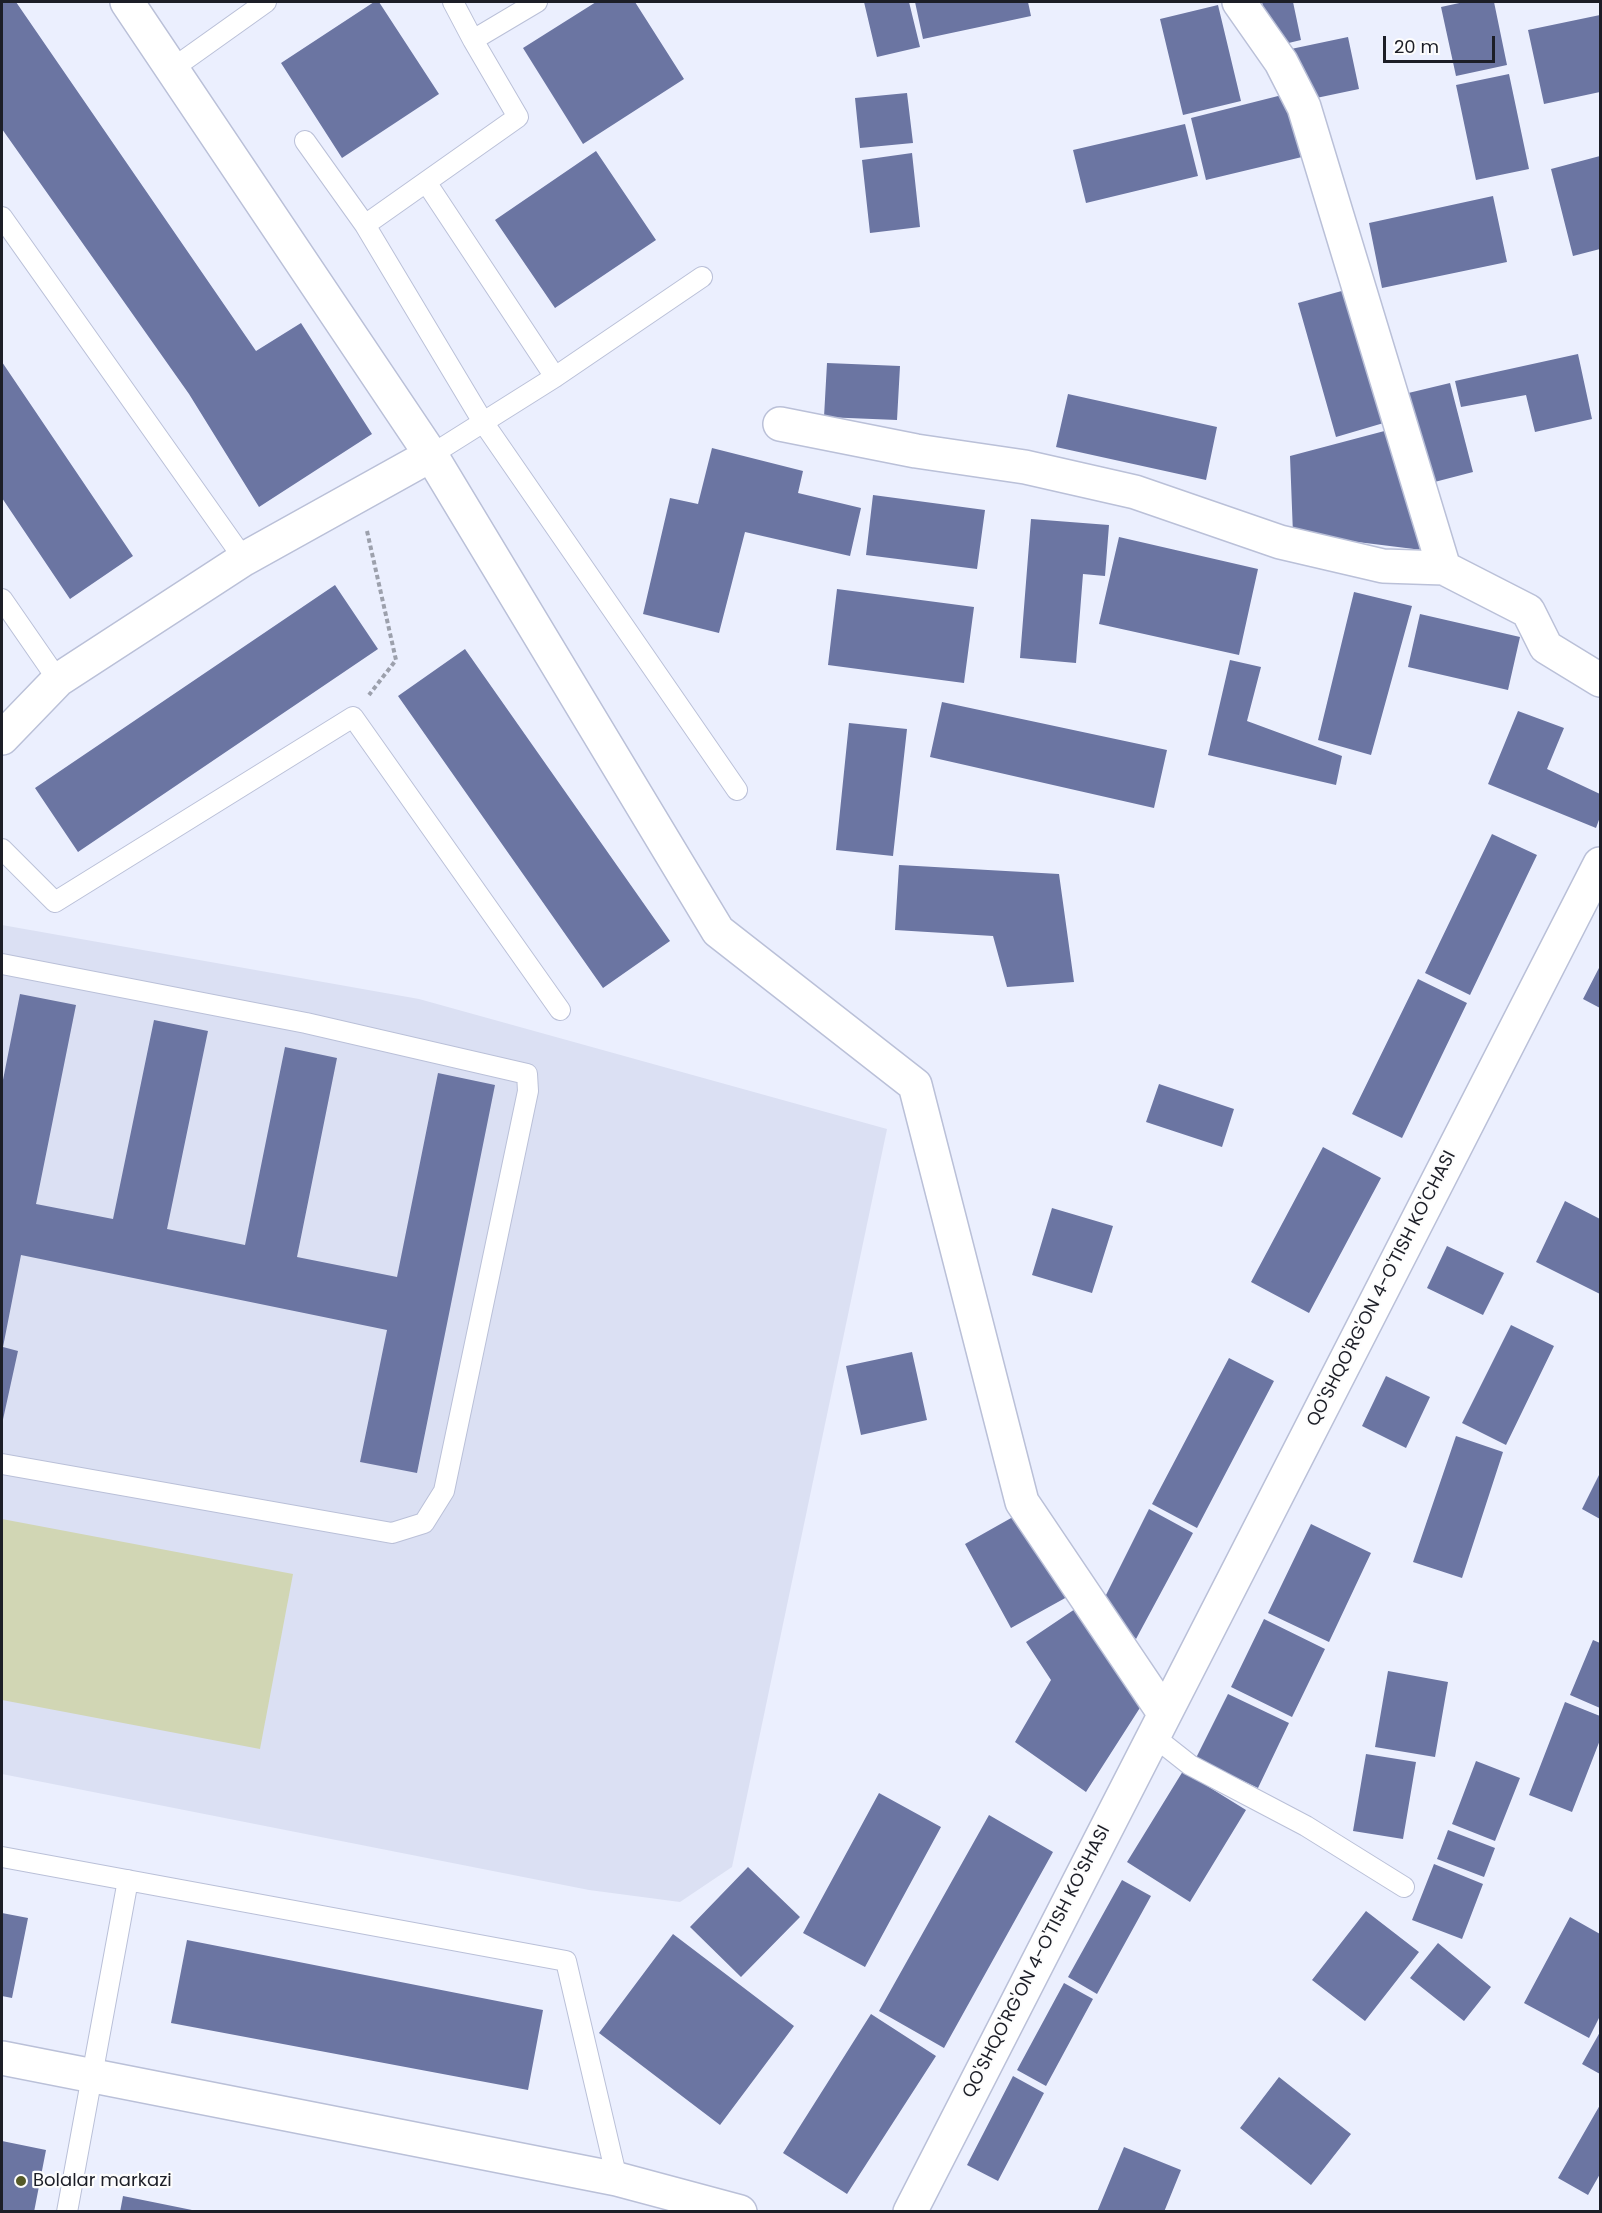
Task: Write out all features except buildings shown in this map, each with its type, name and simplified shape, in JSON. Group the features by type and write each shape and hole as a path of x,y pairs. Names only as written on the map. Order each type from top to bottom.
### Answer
{"street":[{"path":"127,2 431,455 718,931 915,1085 1022,1502 1158,1724"},
{"path":"1239,2 1281,62 1304,107 1444,568"},
{"path":"780,424 916,451 1025,467 1135,492 1280,542 1383,566 1444,568 1528,611 1545,646 1600,680"},
{"path":"2,738 58,680 244,559 431,455"},
{"name":"QO'SHQO'RG'ON 4-O'TISH KO'CHASI","path":"1158,1724 1600,864"},
{"name":"QO'SHQO'RG'ON 4-O'TISH KO'SHASI","path":"910,2211 1158,1724"},
{"path":"2,2058 617,2179 740,2211"}],"lane":[{"path":"172,69 266,2"},
{"path":"365,225 518,117 453,2"},
{"path":"473,40 537,2"},
{"path":"305,141 365,225 483,422 737,790"},
{"path":"426,182 555,377"},
{"path":"2,217 244,559"},
{"path":"431,455 555,377 702,277"},
{"path":"2,598 58,680"},
{"path":"2,849 55,902 353,717 561,1010"},
{"path":"2,964 306,1023 527,1074 528,1091 444,1491 424,1522 392,1533 2,1464"},
{"path":"1158,1724 1190,1765 1306,1826 1404,1887"},
{"path":"2,1857 566,1961 617,2179"},
{"path":"67,2211 128,1880"}],"path":[{"path":"353,717 396,660 359,495"}],"shaded area":[{"path":"2,925 419,999 887,1129 732,1867 680,1902 589,1890 2,1774"}],"green space":[{"path":"2,1519 293,1574 260,1749 2,1700"}],"place":[{"name":"Bolalar markazi","path":"21,2181"}]}
